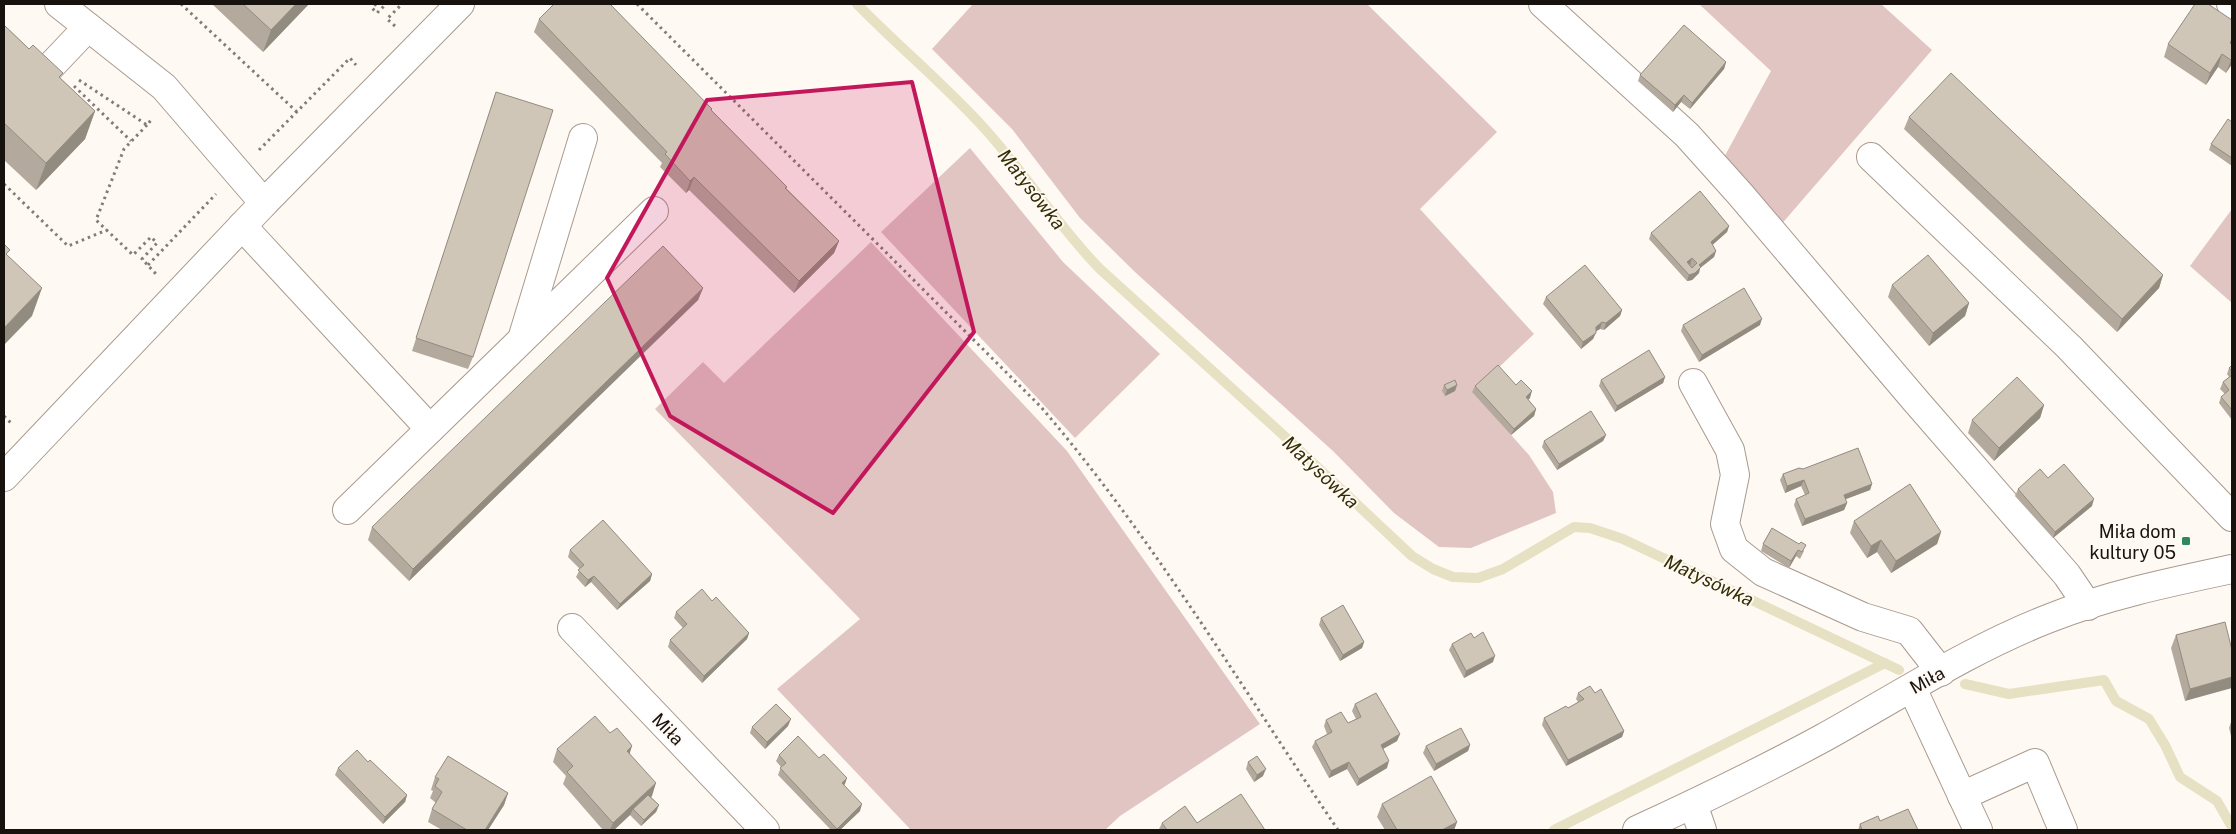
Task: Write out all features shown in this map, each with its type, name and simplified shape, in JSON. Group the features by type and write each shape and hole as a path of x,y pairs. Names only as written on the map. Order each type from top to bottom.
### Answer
{"street":[{"path":"59,4 164,87 264,203"},
{"path":"4,477 264,203 460,4"},
{"path":"1543,4 1694,143 1740,194 2066,575 2088,606"},
{"path":"64,75 88,27"},
{"path":"522,338 584,138"},
{"path":"1871,157 2069,347 2232,517"},
{"path":"347,510 522,338 654,212"},
{"path":"242,226 430,429"},
{"path":"1693,383 1730,450 1735,475 1725,524 1734,549 1763,572 1862,617 1909,631 1941,672"},
{"name":"Miła","path":"1637,830 1693,804 1821,739 1941,672 2006,638 2050,618 2138,591 2232,569"},
{"name":"Miła","path":"572,628 765,830"},
{"path":"1912,688 1978,830"},
{"path":"1962,796 2034,763 2063,830"},
{"path":"1693,804 1702,830"}],"path":[{"path":"181,4 297,112"},
{"path":"376,4 372,8 377,13 386,4"},
{"path":"398,30 387,19 402,4"},
{"path":"637,4 1034,400 1070,440 1171,579 1338,830"},
{"path":"148,265 350,58 359,68"},
{"path":"64,75 147,125"},
{"path":"64,75 131,141"},
{"path":"142,259 157,243 151,237 133,256 96,220 124,149 151,120 144,113"},
{"path":"4,184 68,246 107,230"}],"highlighted area":[{"path":"912,82 974,332 833,513 670,416 607,278 707,100"}],"shaded area":[{"path":"973,4 1367,4 1497,132 1420,209 1534,334 1473,392 1529,455 1553,492 1556,513 1471,548 1439,547 1394,513 1334,452 1135,272 1080,218 1012,129 932,49"},
{"path":"1699,4 1881,4 1932,50 1779,227 1722,161 1771,71"},
{"path":"970,148 1063,262 1160,354 1075,438 881,232"},
{"path":"2232,209 2232,303 2190,266"},
{"path":"871,242 1067,451 1260,724 1120,816 1105,830 911,830 777,689 860,619 655,409 703,362 724,383"}],"building":[{"path":"243,4 296,4 271,30"},
{"path":"554,4 610,4 787,187 785,188 839,241 799,281 694,177 690,181 665,154 667,152 539,19"},
{"path":"2195,4 2208,4 2232,20 2232,39 2230,43 2232,45 2232,58 2231,60 2222,54 2210,73 2168,44"},
{"path":"4,25 29,49 33,45 63,73 59,77 95,111 46,163 4,123"},
{"path":"1684,25 1726,62 1692,103 1684,95 1675,105 1640,75"},
{"path":"1951,73 2163,275 2122,319 1909,117"},
{"path":"496,92 553,110 473,357 416,338"},
{"path":"2228,119 2232,122 2232,158 2211,144"},
{"path":"1700,191 1729,226 1711,242 1716,251 1699,265 1701,267 1695,273 1689,275 1651,233","holes":["1692,258 1697,263 1692,268 1687,262"]},
{"path":"4,244 10,250 6,254 42,288 4,328"},
{"path":"663,246 703,288 413,569 372,527"},
{"path":"1928,255 1969,303 1933,333 1892,285"},
{"path":"1585,265 1622,310 1606,323 1602,322 1596,327 1596,333 1583,342 1546,297"},
{"path":"1744,288 1762,319 1702,355 1683,325"},
{"path":"1649,350 1665,377 1617,406 1601,380"},
{"path":"1498,365 1516,385 1521,380 1532,391 1526,397 1536,409 1514,429 1475,386"},
{"path":"2232,375 2232,410 2221,397 2229,390 2223,382"},
{"path":"2017,377 2044,405 1999,448 1972,420"},
{"path":"1455,380 1457,385 1447,390 1444,385"},
{"path":"1591,411 1606,435 1559,464 1544,441"},
{"path":"1858,448 1872,484 1844,495 1847,503 1805,519 1796,499 1809,493 1804,480 1787,486 1783,474 1799,468 1803,469"},
{"path":"2064,464 2094,499 2055,532 2018,489 2040,469 2048,478"},
{"path":"1910,484 1941,532 1896,561 1881,540 1871,546 1854,521"},
{"path":"603,520 652,574 620,604 594,576 588,580 578,570 584,565 570,550"},
{"path":"1772,528 1799,544 1801,542 1806,545 1802,552 1798,550 1791,561 1763,544"},
{"path":"702,589 712,601 716,597 749,633 704,676 670,640 687,624 676,612"},
{"path":"1343,605 1364,642 1343,655 1321,618"},
{"path":"2225,622 2232,650 2232,677 2190,689 2176,635"},
{"path":"1483,632 1495,656 1466,671 1452,644 1471,633 1474,638"},
{"path":"1590,686 1595,693 1601,689 1624,731 1568,760 1544,718 1584,699 1578,693"},
{"path":"1376,693 1400,734 1381,745 1389,761 1359,779 1349,762 1331,771 1315,741 1332,732 1326,720 1341,712 1348,723 1361,717 1355,704"},
{"path":"776,704 791,719 767,742 752,727"},
{"path":"595,716 610,733 617,728 632,746 627,751 656,783 613,823 567,772 573,766 557,749"},
{"path":"1461,728 1470,745 1436,764 1426,746"},
{"path":"798,736 819,758 824,754 847,778 842,783 862,804 837,829 780,768 786,763 779,755"},
{"path":"357,750 368,762 370,760 407,795 385,817 338,768"},
{"path":"448,756 508,793 485,830 467,830 432,809 442,792 435,786 439,779 435,777"},
{"path":"1257,756 1266,769 1257,775 1248,762"},
{"path":"1431,776 1457,822 1442,830 1397,830 1382,804"},
{"path":"1241,794 1265,830 1167,830 1162,823 1185,806 1197,823"},
{"path":"648,795 659,805 644,820 633,809"},
{"path":"1908,809 1918,830 1862,830 1860,824 1878,816 1880,821"}],"waterway":[{"name":"Matysówka","path":"857,4 984,128 1070,235 1100,269 1281,433 1412,556 1433,569 1453,577 1478,578 1503,569 1574,527 1590,528 1623,539 1899,670"},
{"path":"1554,830 1885,663"},
{"name":"Matysówka","path":"1965,684 2009,694 2104,680 2116,701 2149,719 2165,745 2180,777 2217,801 2232,827"}],"place":[{"name":"Miła dom kultury 05","path":"2186,541"}]}
